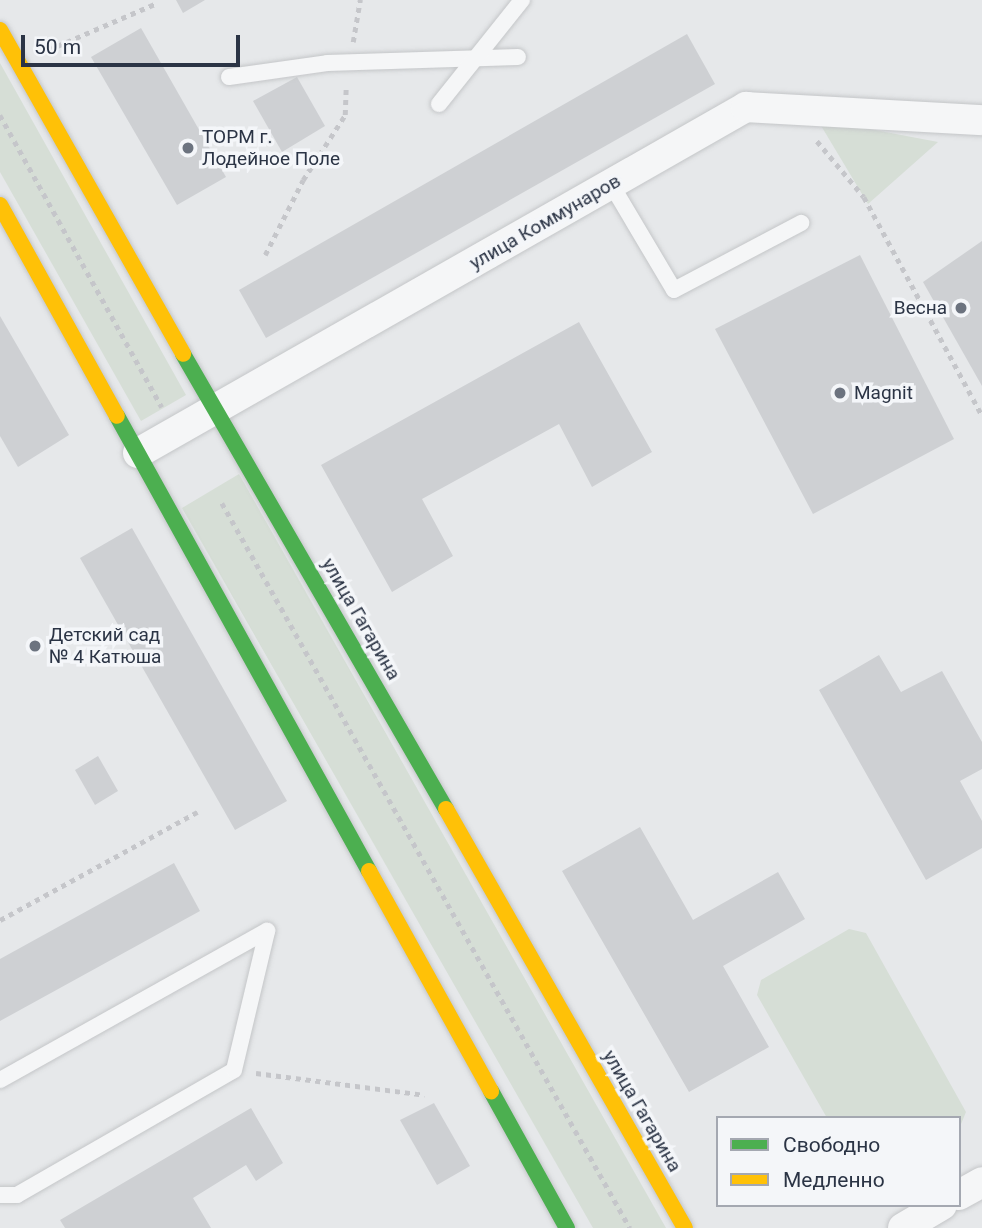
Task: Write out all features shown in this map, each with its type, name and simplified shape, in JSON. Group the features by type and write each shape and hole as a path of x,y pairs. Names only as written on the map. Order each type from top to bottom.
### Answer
{"street":[{"name":"улица Гагарина","path":"0,30 136,276 218,410 685,1228"},
{"name":"улица Коммунаров","path":"138,453 218,410 746,107 982,120"},
{"path":"0,205 567,1228"},
{"path":"961,1194 982,1182"},
{"path":"913,1226 939,1207"}],"lane":[{"path":"439,104 522,0"},
{"path":"229,77 348,62 518,57"},
{"path":"611,184 674,290 802,223"},
{"path":"0,1080 267,931 234,1070 17,1195 0,1195"}],"path":[{"path":"265,255 303,180 345,115 348,62 360,0"},
{"path":"18,62 157,3"},
{"path":"791,109 864,197 982,415"},
{"path":"0,115 166,414"},
{"path":"222,503 630,1228"},
{"path":"0,920 197,812"},
{"path":"234,1070 425,1095"}],"shaded area":[{"path":"0,63 186,395 141,421 0,172"},
{"path":"817,119 938,142 868,204"},
{"path":"239,474 666,1228 593,1228 182,508"},
{"path":"849,929 866,933 966,1112 961,1124 961,1116 826,1116 757,995 761,980"}],"building":[{"path":"176,0 205,0 183,13"},
{"path":"141,28 226,177 177,205 91,57"},
{"path":"687,34 715,84 266,338 239,290"},
{"path":"297,77 325,126 282,152 253,101"},
{"name":"Весна","path":"982,241 982,386 923,282"},
{"name":"Magnit","path":"860,255 954,439 813,514 715,329"},
{"path":"0,316 69,435 18,467 0,436"},
{"path":"579,322 652,452 592,487 559,424 422,499 453,556 392,592 321,465"},
{"path":"132,528 287,801 235,830 80,558"},
{"path":"879,655 901,692 942,671 982,742 982,769 960,781 982,821 982,848 926,880 819,690"},
{"path":"98,756 118,791 95,805 75,770"},
{"path":"640,827 693,920 778,872 805,919 723,966 769,1047 689,1092 562,871"},
{"path":"174,863 200,911 0,1021 0,959"},
{"path":"434,1103 470,1166 437,1185 400,1120"},
{"path":"251,1108 283,1163 256,1181 246,1165 193,1198 211,1228 65,1228 60,1220"}],"traffic: fast":[{"path":"183,354 446,809"},
{"path":"117,416 369,871"},
{"path":"491,1091 567,1228"}],"traffic: slow":[{"path":"0,30 183,354"},
{"path":"0,205 117,416"},
{"path":"446,809 685,1228"},
{"path":"369,871 491,1091"}],"place":[{"name":"ТОРМ г. Лодейное Поле","path":"188,148"},
{"name":"Весна","path":"961,308"},
{"name":"Magnit","path":"840,393"},
{"name":"Детский сад № 4 Катюша","path":"35,646"}]}
